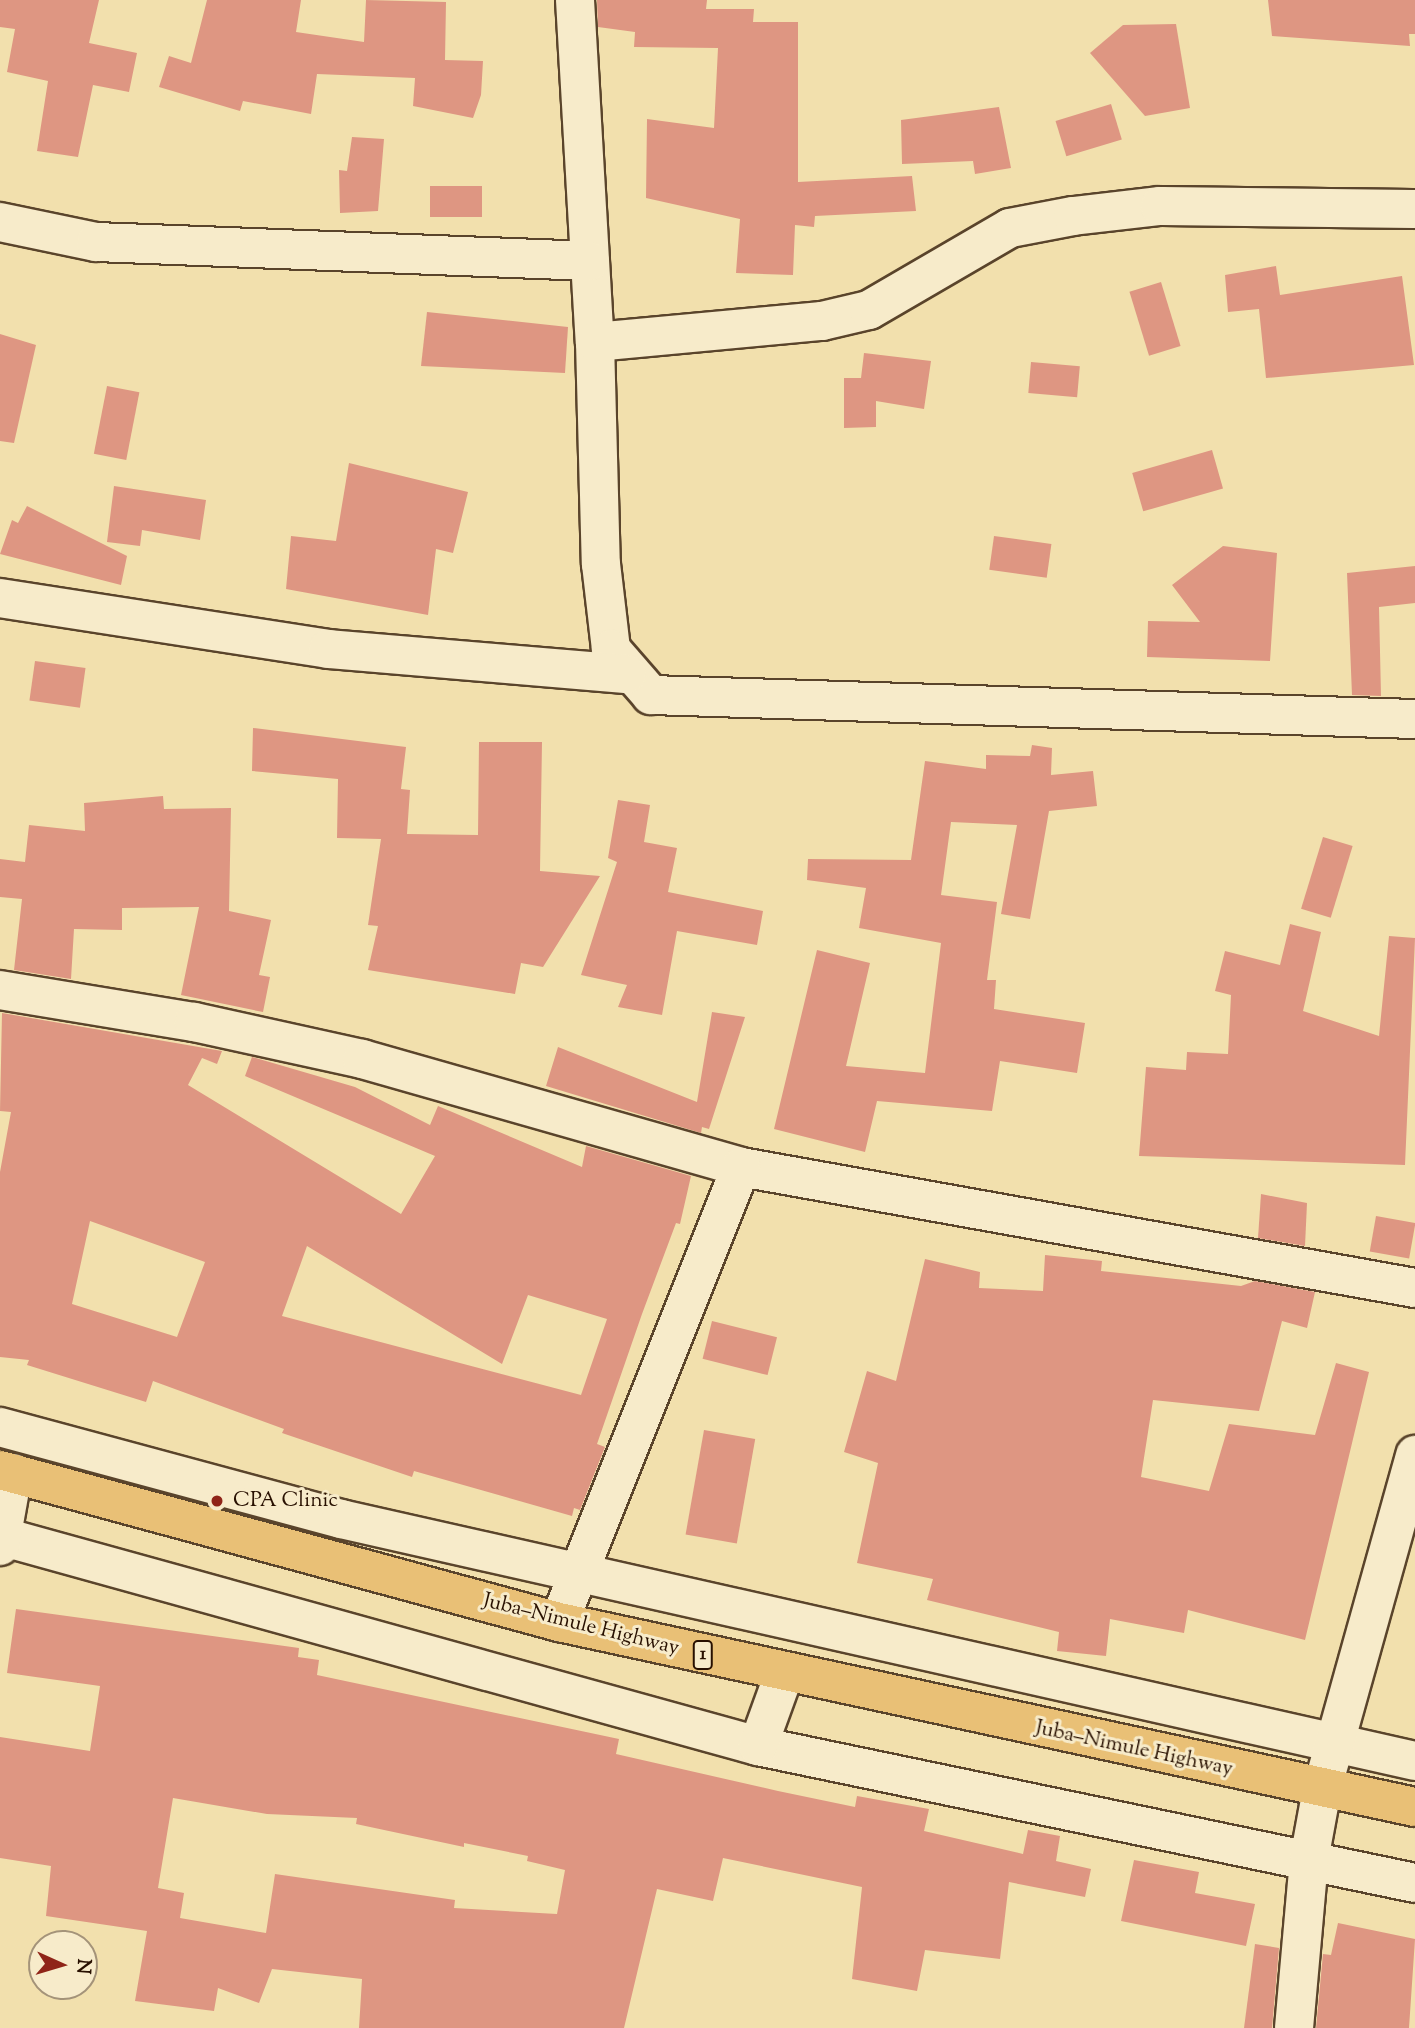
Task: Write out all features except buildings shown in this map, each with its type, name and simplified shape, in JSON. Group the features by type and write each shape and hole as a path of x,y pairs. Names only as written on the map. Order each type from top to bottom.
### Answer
{"main road":[{"name":"Juba–Nimule Highway","path":"6,1471 559,1622 784,1674 1415,1807"}],"street":[{"path":"575,0 595,342 601,564 611,649 627,674 652,695 705,701 1415,719"},
{"path":"595,342 822,321 869,310 1010,228 1073,216 1160,206 1415,209"},
{"path":"0,222 96,242 590,261"},
{"path":"0,598 328,649 627,674"},
{"path":"0,990 194,1022 362,1059 741,1167 1415,1288"},
{"path":"559,1622 741,1167"},
{"path":"0,1427 341,1519 581,1569 1415,1761"},
{"path":"1294,2028 1309,1860 1322,1789 1415,1455"},
{"path":"6,1471 1,1539 758,1746 1415,1883"},
{"path":"758,1746 784,1674"}],"place":[{"name":"CPA Clinic","path":"217,1501"}]}
